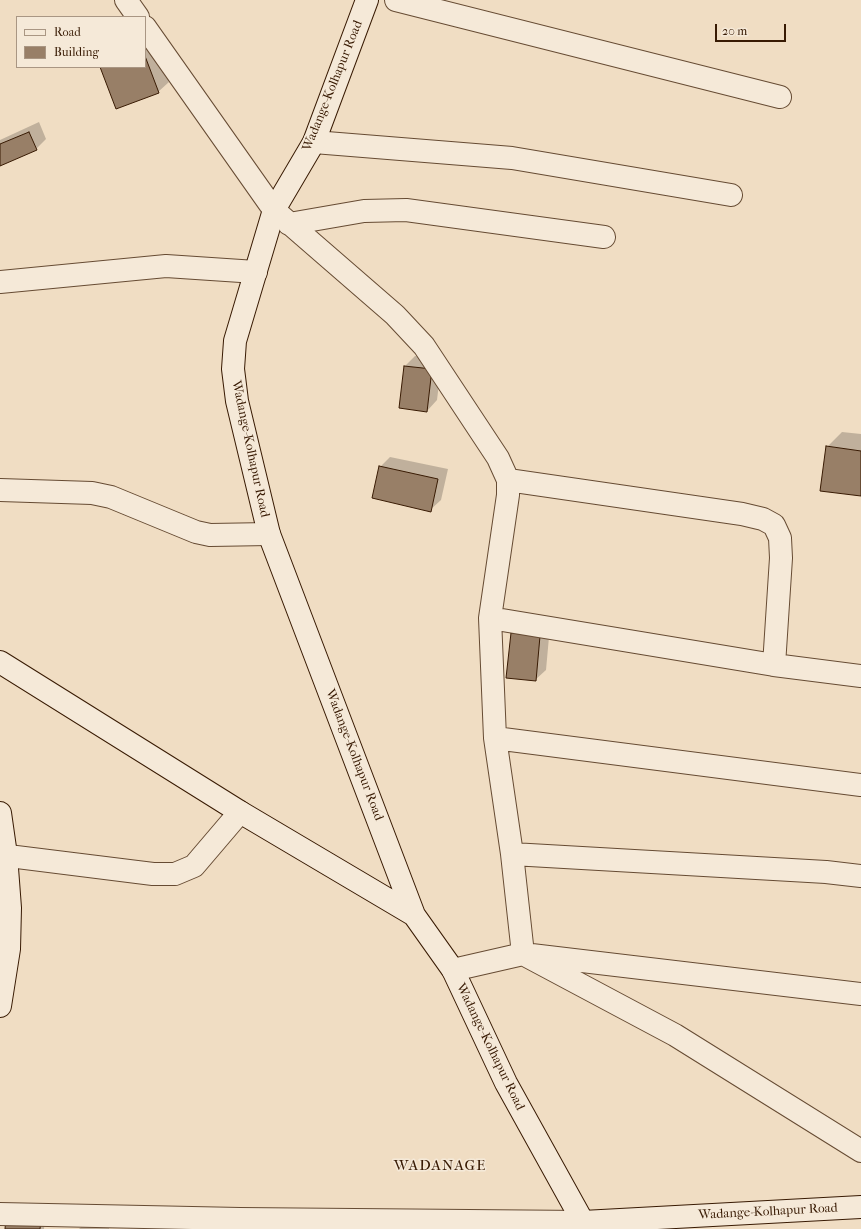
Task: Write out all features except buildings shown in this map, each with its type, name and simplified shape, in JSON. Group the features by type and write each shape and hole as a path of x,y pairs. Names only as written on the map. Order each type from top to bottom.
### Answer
{"street":[{"path":"126,0 137,16"},
{"name":"Wadange-Kolhapur Road","path":"367,0 314,142 282,217 256,272 235,341 233,369 237,402 269,534 414,915 453,970 506,1083 585,1226 861,1207"},
{"path":"396,0 780,97"},
{"path":"146,28 282,217 395,315 424,346 498,458 508,480 506,510 490,618 495,738 512,854 523,954"},
{"path":"314,142 512,158 731,195"},
{"path":"282,217 364,211 406,210 604,237"},
{"path":"0,282 166,266 256,272"},
{"path":"508,480 742,514 763,519 774,525 780,538 781,558 774,665"},
{"path":"0,490 92,493 111,497 196,532 210,535 269,534"},
{"path":"490,618 774,665 861,676"},
{"path":"0,662 240,812 414,915"},
{"path":"495,738 861,785"},
{"path":"3,855 153,874 175,874 194,866 240,812"},
{"path":"0,813 3,855 10,908 9,949 0,1006"},
{"path":"512,854 818,872 861,876"},
{"path":"523,954 675,1035 861,1152"},
{"path":"453,970 523,954 861,994"},
{"path":"0,1214 585,1226"}],"district":[{"name":"WADANAGE","path":"440,1166"}]}
